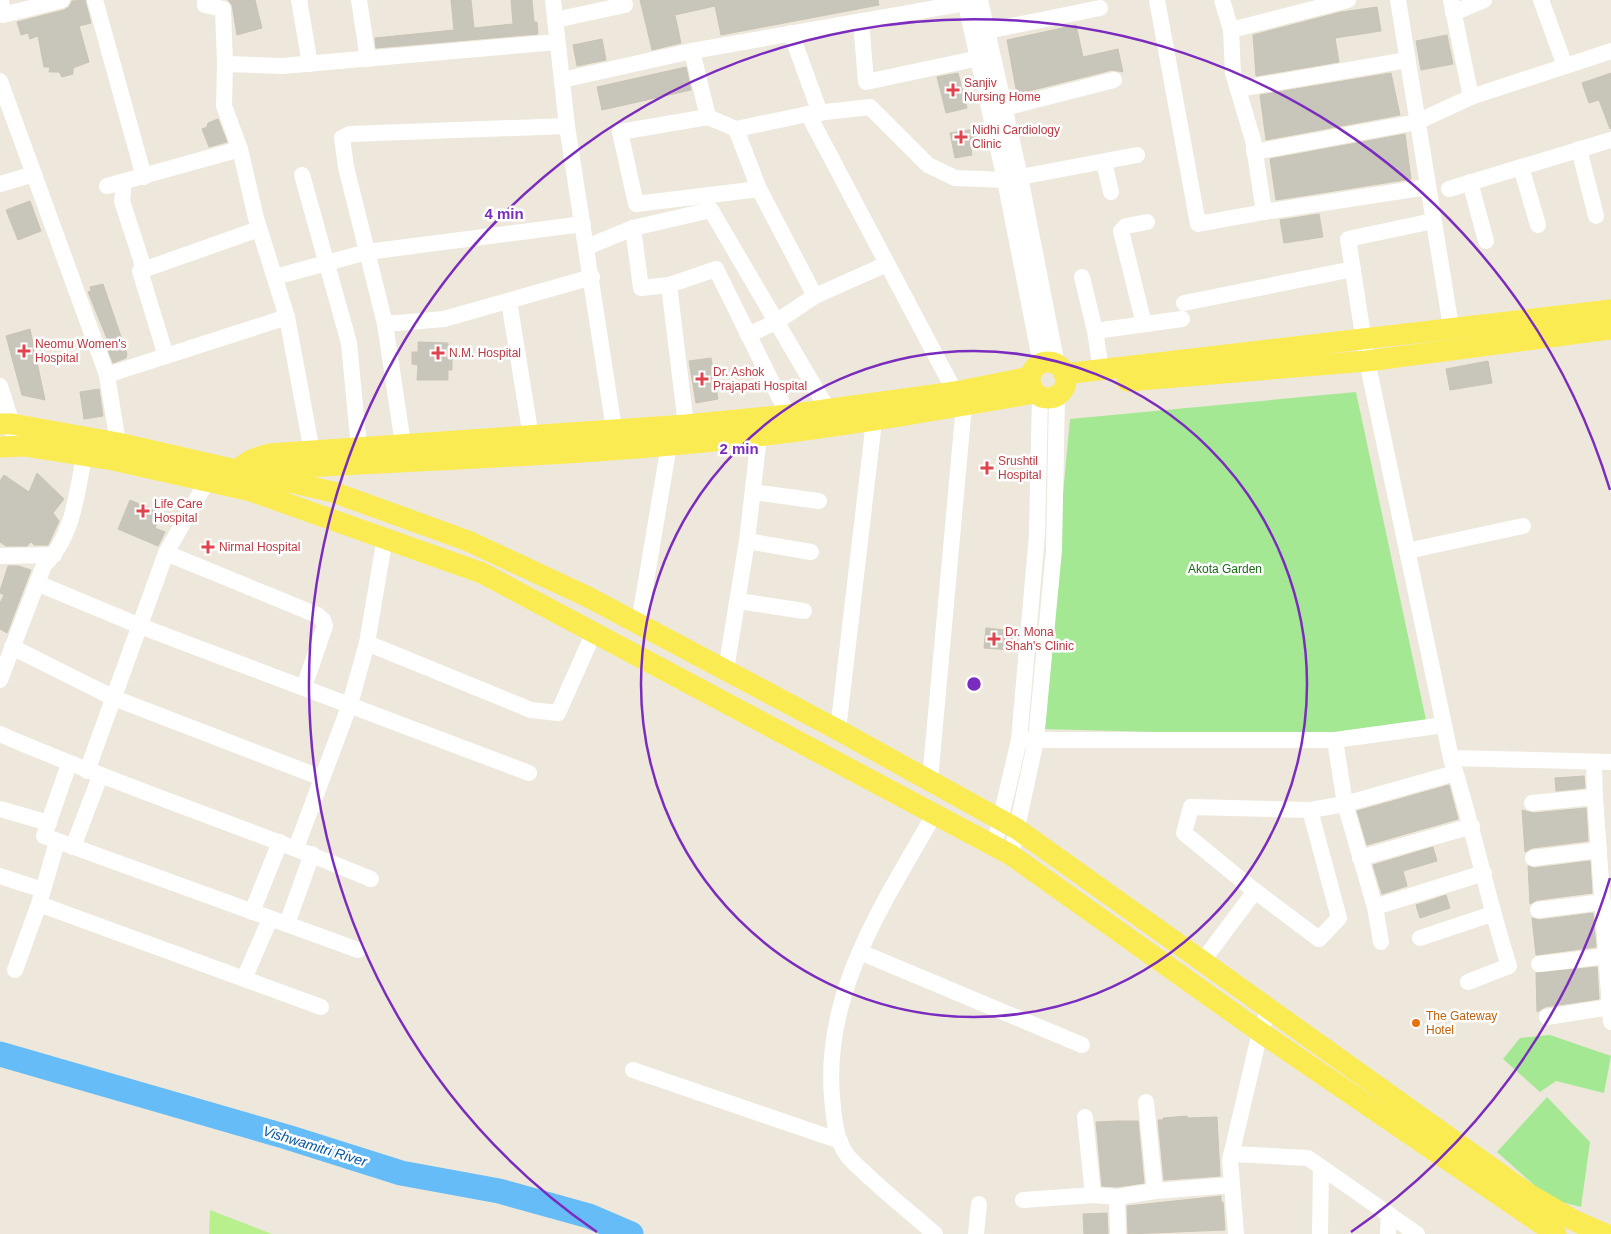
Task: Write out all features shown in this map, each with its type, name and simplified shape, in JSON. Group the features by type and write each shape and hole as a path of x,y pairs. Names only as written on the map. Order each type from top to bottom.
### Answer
{"main road":[{"path":"256,483 309,467 669,445 758,436 874,421 959,398 1101,370 1451,327 1611,310"},
{"path":"1049,381 1367,361 1611,330"},
{"path":"6,424 86,446 113,460 207,481 233,478 250,461 269,454 686,425 959,398"},
{"path":"7,446 86,446 118,443 233,478 256,483 333,492 468,541 639,623 1009,824 1527,1193 1568,1217 1605,1234"},
{"path":"256,483 385,537 482,573 935,813 1003,851 1260,1032 1556,1234"}],"street":[{"path":"1,0 4,15 62,0"},
{"path":"95,0 144,177"},
{"path":"205,0 205,4 223,9 226,64 224,106 240,149 259,229 287,317 312,452"},
{"path":"299,0 310,64"},
{"path":"359,0 368,59"},
{"path":"553,0 567,126 592,277 614,429"},
{"path":"1157,0 1198,224 1428,187"},
{"path":"1222,0 1231,30 1233,72 1253,140 1264,212"},
{"path":"1231,30 1348,0"},
{"path":"1398,0 1451,327"},
{"path":"1471,97 1452,6 1484,0"},
{"path":"1540,0 1566,66"},
{"path":"562,80 692,51 970,1"},
{"path":"970,1 987,31 1004,108 1012,179 1049,381 1054,550 1036,740 1009,824 1003,851"},
{"path":"970,1 979,58 1012,179"},
{"path":"555,20 625,5"},
{"path":"987,31 1100,8"},
{"path":"861,21 866,82 979,58"},
{"path":"791,33 814,114 887,264 959,398 930,780"},
{"path":"226,64 282,66 558,42"},
{"path":"692,51 708,117"},
{"path":"1254,152 1417,122 1471,97 1611,51"},
{"path":"1238,89 1407,60"},
{"path":"1004,108 1114,80"},
{"path":"0,81 106,375 118,443"},
{"path":"759,189 636,204 620,132 708,117 736,129 814,114 870,106 928,165 955,178 1012,179 1137,155"},
{"path":"403,444 386,324 346,167 342,138 350,134 567,126"},
{"path":"736,129 759,189 815,296"},
{"path":"1449,189 1611,140"},
{"path":"107,186 240,149"},
{"path":"1579,149 1596,216"},
{"path":"1104,162 1111,192"},
{"path":"1522,166 1538,225"},
{"path":"0,184 34,174"},
{"path":"302,175 349,342 358,448"},
{"path":"124,181 122,201 144,270"},
{"path":"1470,182 1486,241"},
{"path":"587,247 633,228 711,210 828,410"},
{"path":"1433,221 1348,239 1367,361 1453,766 1472,826 1492,914 1509,966 1468,982"},
{"path":"1144,324 1122,231 1126,226 1146,222"},
{"path":"274,277 367,252 583,224"},
{"path":"633,228 641,288 669,285 716,269 788,416"},
{"path":"166,356 140,271 259,229"},
{"path":"748,335 776,322 815,296 887,264"},
{"path":"1095,331 1144,324 1183,311 1353,269"},
{"path":"386,324 444,319 592,277"},
{"path":"1082,278 1095,331 1101,370"},
{"path":"669,285 686,425"},
{"path":"509,301 532,437"},
{"path":"106,375 287,317"},
{"path":"1009,824 1019,740 1049,381"},
{"path":"0,386 6,424 7,446"},
{"path":"838,730 874,421"},
{"path":"726,670 747,541 758,436"},
{"path":"639,623 669,445"},
{"path":"2,672 44,565 54,555 75,507 86,446"},
{"path":"74,847 114,698 166,553 207,481"},
{"path":"753,492 819,501"},
{"path":"1407,551 1523,526"},
{"path":"296,848 350,704 367,643 385,537"},
{"path":"747,541 811,552"},
{"path":"166,553 317,615 323,620 325,626 304,687"},
{"path":"0,556 54,555"},
{"path":"37,583 140,626 529,773"},
{"path":"1033,584 1051,586"},
{"path":"738,601 804,611"},
{"path":"367,643 531,710 558,713 594,632"},
{"path":"12,648 114,698 322,778"},
{"path":"1019,740 1335,740 1444,725"},
{"path":"0,734 94,774 312,854 372,879"},
{"path":"1335,740 1345,804 1375,907 1381,942"},
{"path":"1547,1017 1611,1015 1606,909 1599,850 1594,762"},
{"path":"1310,810 1339,918 1319,939 1255,891 1184,833 1191,807 1310,810 1345,804 1453,766 1611,762"},
{"path":"69,764 44,836 358,950"},
{"path":"1532,803 1595,797"},
{"path":"0,809 48,823"},
{"path":"935,813 869,930 844,992 835,1032 831,1082 835,1123 840,1141 848,1156 880,1188 935,1234"},
{"path":"1360,858 1472,826"},
{"path":"15,970 41,897 57,842"},
{"path":"252,912 280,842"},
{"path":"1533,858 1599,850"},
{"path":"286,924 312,854"},
{"path":"1375,907 1484,873"},
{"path":"0,876 41,897 244,979 321,1007"},
{"path":"1202,962 1255,891"},
{"path":"1538,910 1606,909"},
{"path":"1420,938 1492,914"},
{"path":"244,979 270,919"},
{"path":"860,952 1082,1045"},
{"path":"1539,964 1607,956"},
{"path":"1236,1234 1232,1185 1232,1154 1260,1032 1269,1010"},
{"path":"634,1070 840,1141"},
{"path":"1146,1102 1155,1191"},
{"path":"1085,1117 1093,1195"},
{"path":"1232,1154 1308,1158 1417,1234"},
{"path":"1320,1234 1321,1167"},
{"path":"1023,1200 1093,1195 1117,1197 1155,1191 1232,1185"},
{"path":"1117,1197 1118,1234"},
{"path":"976,1234 979,1204"},
{"path":"1388,1214 1388,1234"}],"green space":[{"name":"Akota Garden","path":"1356,392 1426,720 1347,733 1235,734 1041,729 1070,419"},
{"path":"1550,1035 1611,1056 1604,1093 1556,1081 1540,1092 1503,1059 1520,1038"},
{"path":"1547,1097 1590,1142 1581,1207 1550,1199 1497,1152"},
{"path":"210,1210 272,1234 209,1234"}],"building":[{"path":"85,0 91,23 79,26 89,62 73,68 73,74 62,77 59,72 49,72 50,67 44,67 38,36 30,39 28,33 21,35 17,22 64,10 69,7 72,1"},
{"path":"228,0 255,0 262,28 237,35 232,5"},
{"path":"451,0 471,0 474,28 513,24 511,0 532,0 534,22 537,22 538,34 376,48 375,38 454,30"},
{"path":"640,0 878,0 879,5 721,35 715,6 675,15 681,43 652,50"},
{"path":"1377,7 1381,31 1335,38 1339,62 1256,76 1253,35 1341,12"},
{"path":"1076,25 1083,57 1118,49 1123,72 1112,70 1017,94 1007,40"},
{"path":"1447,35 1453,64 1421,70 1416,41"},
{"path":"602,39 606,60 577,66 573,45"},
{"path":"686,67 691,90 602,110 597,87"},
{"path":"958,73 967,108 946,113 937,77"},
{"path":"1391,73 1400,115 1266,140 1260,95"},
{"path":"1611,73 1610,129 1599,100 1589,103 1582,83"},
{"path":"218,119 227,142 209,147 202,129 207,127 208,123"},
{"path":"975,129 977,142 970,143 972,155 955,158 950,133"},
{"path":"1405,134 1411,179 1276,200 1270,159"},
{"path":"30,201 41,231 18,240 6,210"},
{"path":"1319,214 1323,237 1284,243 1280,220"},
{"path":"103,284 127,354 126,358 113,363 105,342 108,341 88,292 91,291 90,287"},
{"path":"30,329 45,400 22,395 6,336"},
{"path":"418,342 448,343 448,356 452,356 452,370 448,370 448,380 417,380 418,365 412,364 412,352 418,352"},
{"path":"711,358 718,399 696,403 689,361"},
{"path":"1488,361 1492,383 1450,390 1446,369"},
{"path":"99,389 103,416 84,419 80,392"},
{"path":"37,473 64,499 53,513 59,521 48,545 34,545 31,542 27,546 6,546 0,542 0,481 4,475 29,492"},
{"path":"130,500 161,513 155,528 165,532 158,546 118,529"},
{"path":"8,566 18,566 31,570 7,633 0,629 0,603 4,595 0,591"},
{"path":"986,628 1014,631 1012,650 984,648"},
{"path":"1584,776 1585,788 1556,791 1555,778"},
{"path":"1449,785 1458,819 1367,845 1357,811"},
{"path":"1586,808 1588,841 1532,848 1525,852 1522,810 1533,813"},
{"path":"1433,847 1437,861 1403,871 1407,886 1382,894 1373,865"},
{"path":"1590,861 1592,893 1537,900 1530,904 1528,866 1534,868"},
{"path":"1446,895 1450,908 1420,918 1416,905"},
{"path":"1593,913 1596,947 1536,955 1532,918 1539,920"},
{"path":"1597,967 1599,999 1545,1007 1537,1012 1536,973"},
{"path":"1187,1116 1187,1118 1217,1117 1220,1176 1164,1180 1158,1120"},
{"path":"1138,1121 1144,1183 1117,1187 1102,1186 1096,1122"},
{"path":"1221,1196 1225,1230 1128,1234 1127,1206"},
{"path":"1107,1213 1108,1234 1084,1234 1083,1214"}],"waterway":[{"name":"Vishwamitri River","path":"0,1054 287,1137 401,1173 499,1191 589,1216 631,1234"}],"place":[{"name":"Sanjiv Nursing Home","path":"953,90"},
{"name":"Nidhi Cardiology Clinic","path":"961,137"},
{"name":"Neomu Women's Hospital","path":"24,351"},
{"name":"N.M. Hospital","path":"438,353"},
{"name":"Dr. Ashok Prajapati Hospital","path":"702,379"},
{"name":"Srushtil Hospital","path":"987,468"},
{"name":"Life Care Hospital","path":"143,511"},
{"name":"Nirmal Hospital","path":"208,547"},
{"name":"Dr. Mona Shah's Clinic","path":"994,639"},
{"name":"The Gateway Hotel","path":"1416,1023"}]}
